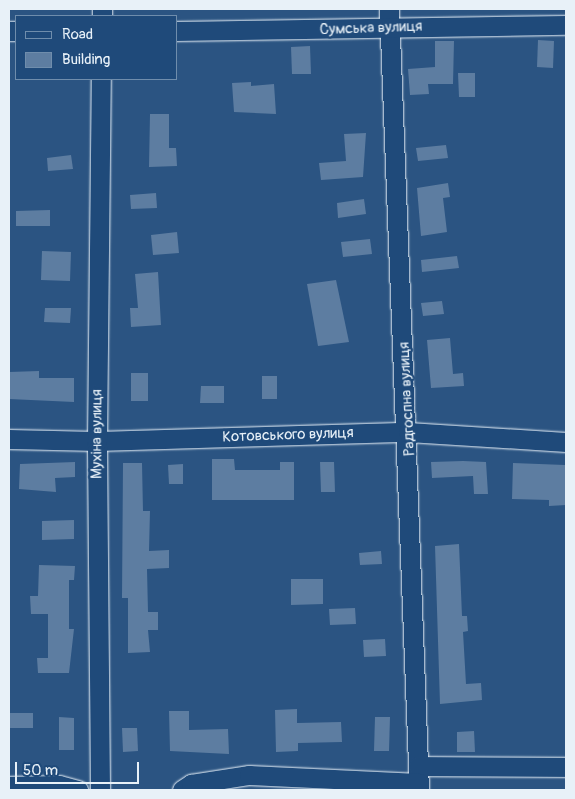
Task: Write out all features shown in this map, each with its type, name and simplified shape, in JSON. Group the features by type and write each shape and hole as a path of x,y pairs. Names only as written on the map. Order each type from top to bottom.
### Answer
{"street":[{"name":"Сумська вулиця","path":"178,31 389,17 566,25"},
{"name":"Радгоспна вулиця","path":"389,17 408,432 419,780"},
{"name":"Мухіна вулиця","path":"100,790 97,441 101,80"},
{"name":"Котовського вулиця","path":"9,439 97,441 408,432 566,442"},
{"path":"182,790 191,784 248,775 419,780 566,767"},
{"path":"9,786 59,785 78,790"}],"building":[{"path":"538,40 554,41 553,68 537,67"},
{"path":"435,41 454,41 453,84 428,84 429,94 410,95 408,69 435,67"},
{"path":"310,46 311,74 292,74 291,47"},
{"path":"458,73 475,73 475,97 459,97"},
{"path":"251,82 251,86 274,84 276,114 234,112 232,83"},
{"path":"150,114 169,114 169,148 176,148 177,166 149,167"},
{"path":"366,133 363,177 321,180 319,163 346,161 344,134"},
{"path":"446,145 448,158 418,161 416,148"},
{"path":"71,155 73,169 48,171 47,158"},
{"path":"448,183 450,197 443,198 447,232 421,236 417,188"},
{"path":"156,193 157,208 131,209 130,195"},
{"path":"364,199 366,214 338,218 337,203"},
{"path":"50,210 50,226 16,226 16,211"},
{"path":"177,232 179,253 153,255 151,235"},
{"path":"370,239 372,254 343,257 341,242"},
{"path":"42,251 71,252 70,281 41,280"},
{"path":"457,256 459,268 422,272 421,260"},
{"path":"158,272 161,325 131,327 130,308 138,308 135,274"},
{"path":"336,280 349,342 318,346 307,284"},
{"path":"442,301 444,314 423,316 421,303"},
{"path":"45,308 71,308 70,323 44,322"},
{"path":"450,338 453,374 463,373 464,386 431,388 427,340"},
{"path":"39,371 39,378 74,378 74,402 9,399 9,372"},
{"path":"131,373 148,373 148,401 131,401"},
{"path":"262,376 277,376 277,399 262,399"},
{"path":"201,386 224,386 224,403 200,403"},
{"path":"212,459 234,459 235,470 280,470 280,462 294,462 294,500 212,500"},
{"path":"75,462 75,477 55,478 56,492 19,489 20,464"},
{"path":"320,462 334,462 335,492 321,492"},
{"path":"431,462 486,462 488,494 474,494 473,476 432,478"},
{"path":"123,463 142,463 143,511 150,511 149,551 169,550 169,568 147,569 148,612 158,612 158,630 148,630 150,652 128,653 128,598 122,598"},
{"path":"513,463 565,465 566,505 549,506 549,500 512,499"},
{"path":"183,464 183,484 169,484 168,465"},
{"path":"74,520 74,539 42,540 42,521"},
{"path":"459,544 462,616 467,616 468,631 463,632 466,684 481,683 482,700 440,704 435,546"},
{"path":"381,551 382,564 360,565 359,553"},
{"path":"39,565 75,566 74,580 69,580 69,629 74,629 69,673 38,673 37,658 48,658 48,614 31,614 30,596 38,596"},
{"path":"291,579 323,579 323,604 291,605"},
{"path":"355,608 356,624 330,625 329,609"},
{"path":"385,639 386,656 364,657 363,640"},
{"path":"297,709 297,723 341,722 342,742 298,743 298,751 276,752 275,710"},
{"path":"169,711 189,711 189,730 228,729 229,754 170,751"},
{"path":"10,713 33,713 33,728 9,728"},
{"path":"59,717 74,718 74,750 59,750"},
{"path":"375,717 390,717 389,751 374,751"},
{"path":"122,728 137,728 138,751 123,752"},
{"path":"474,731 475,752 457,752 457,732"}]}
